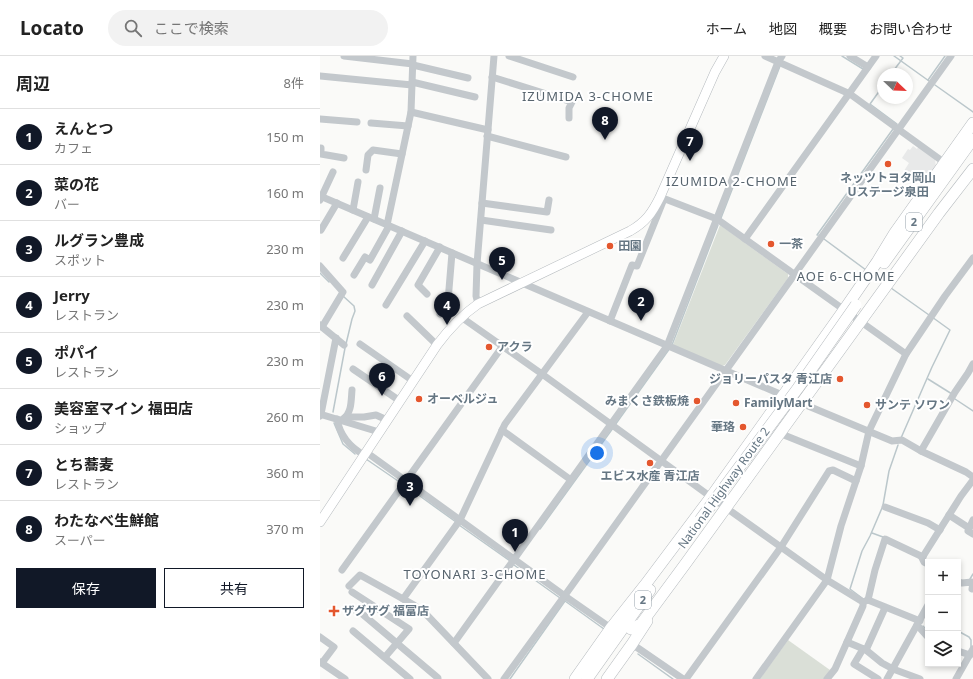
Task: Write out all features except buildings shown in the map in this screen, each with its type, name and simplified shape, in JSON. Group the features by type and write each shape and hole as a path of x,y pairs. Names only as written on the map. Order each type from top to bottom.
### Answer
{"highway":[{"path":"581,679 645,585 844,310 894,234 973,123"},
{"name":"National Highway Route 2","path":"859,307 891,253 973,139"},
{"name":"National Highway Route 2","path":"587,679 798,388 973,152"},
{"path":"939,213 951,192 973,161"},
{"path":"631,629 641,624 939,213 971,177"},
{"path":"877,262 918,209 929,201"},
{"name":"National Highway Route 2","path":"596,679 702,522"},
{"path":"607,679 686,563"},
{"name":"2","path":"575,679 611,628 645,585"}],"main road":[{"path":"320,522 437,345 461,317 478,304 639,226 647,218 662,198 715,72 724,56"}],"street":[{"path":"344,56 413,62 468,78"},
{"path":"478,304 476,296 477,264 494,56"},
{"path":"509,56 573,77"},
{"path":"765,56 780,59 850,94 945,163"},
{"path":"850,56 867,70"},
{"path":"745,239 876,56"},
{"path":"504,679 951,56"},
{"path":"454,643 516,562 571,480 613,426 669,347 717,219 780,59"},
{"path":"354,275 365,257 370,260 388,225 411,112 413,62"},
{"path":"320,76 412,84 475,97"},
{"path":"492,78 572,102 569,108 568,118"},
{"path":"411,112 488,133 566,157"},
{"path":"320,119 357,122"},
{"path":"371,123 408,126"},
{"path":"320,148 321,154 344,158"},
{"path":"366,170 368,155 373,150 402,154"},
{"path":"333,172 321,198 337,203 669,347 892,441 902,440 921,451 966,472 973,478 922,558 925,562"},
{"path":"353,210 358,182"},
{"path":"343,258 371,218 380,188"},
{"path":"610,321 632,265 637,266 662,198 717,219 906,354"},
{"path":"482,203 547,212 549,200"},
{"path":"321,230 337,203"},
{"path":"481,220 551,230"},
{"path":"372,286 402,231"},
{"path":"386,305 425,241"},
{"path":"427,294 418,285 440,247"},
{"path":"440,314 448,301 452,253"},
{"path":"756,679 827,580 841,526 861,466 868,431 906,354 945,296 973,258"},
{"path":"320,266 343,292 321,326 344,345"},
{"path":"403,598 458,522 505,424 588,312"},
{"path":"408,316 437,345"},
{"path":"461,317 827,580 866,601 918,623 925,634"},
{"path":"336,338 320,415 341,419 379,432"},
{"path":"360,344 413,381"},
{"path":"342,570 502,347"},
{"path":"921,451 973,364"},
{"path":"353,369 400,400"},
{"path":"352,390 349,412 341,419 338,425 343,436 355,450 365,454 458,522 516,562 563,598 611,628"},
{"path":"341,419 376,415 387,420"},
{"path":"502,430 571,480"},
{"path":"779,433 861,466"},
{"path":"686,679 781,546 829,471 833,470 856,481"},
{"path":"885,507 928,523 940,530"},
{"path":"949,515 971,531 973,520"},
{"path":"828,679 835,668 866,601 885,539 923,557"},
{"path":"385,657 409,629 351,589 360,575 420,608 488,679"},
{"path":"961,583 972,582 972,589"},
{"path":"878,679 854,664 864,650 884,610"},
{"path":"887,679 925,610"},
{"path":"357,612 360,612 438,679"},
{"path":"353,631 410,679"},
{"path":"320,637 334,647 321,662 345,679"},
{"path":"847,642 864,650 893,669 920,679"},
{"path":"632,644 683,679"},
{"path":"956,679 972,652 961,651"}],"shaded area":[{"path":"913,146 917,149 919,146 935,158 936,169 925,185 904,171 909,163 902,158 908,149 910,150"},
{"path":"720,225 788,274 788,278 725,365 722,366 673,345"},
{"path":"788,640 830,670 824,679 760,679"}],"waterway":[{"path":"842,56 863,69"},
{"path":"894,56 929,81"},
{"path":"896,68 903,58 900,56"},
{"path":"928,80 945,56"},
{"path":"721,218 780,66"},
{"path":"935,85 973,112"},
{"path":"877,94 870,104 897,124 896,125"},
{"path":"818,235 893,129"},
{"path":"672,345 718,225"},
{"path":"824,239 866,270"},
{"path":"320,273 329,282"},
{"path":"891,288 929,315"},
{"path":"343,296 354,306 355,311 346,344"},
{"path":"901,438 950,330 932,317"},
{"path":"333,412 345,348"},
{"path":"615,425 670,348"},
{"path":"928,379 952,394"},
{"path":"955,399 973,411"},
{"path":"334,423 343,444 355,454"},
{"path":"540,529 613,428"},
{"path":"883,505 889,471 898,445"},
{"path":"366,459 401,483"},
{"path":"406,486 456,522"},
{"path":"862,598 850,589 862,551 882,508"},
{"path":"459,525 510,561"},
{"path":"872,533 883,537"},
{"path":"514,565 560,598"},
{"path":"970,579 973,574"},
{"path":"565,601 604,629"},
{"path":"510,679 565,601"},
{"path":"961,633 969,637 971,640 971,647"},
{"path":"638,654 673,679"}],"place":[{"name":"わたなべ生鮮館","path":"605,140"},
{"name":"とち蕎麦","path":"690,161"},
{"name":"ネッツトヨタ岡山 Uステージ泉田","path":"888,164"},
{"name":"一茶","path":"771,244"},
{"name":"田園","path":"610,246"},
{"name":"ポパイ","path":"502,280"},
{"name":"菜の花","path":"641,321"},
{"name":"Jerry","path":"447,325"},
{"name":"アクラ","path":"489,347"},
{"name":"ジョリーパスタ 青江店","path":"840,379"},
{"name":"美容室マイン 福田店","path":"382,396"},
{"name":"オーベルジュ","path":"419,399"},
{"name":"みまくさ鉄板焼","path":"697,401"},
{"name":"FamilyMart","path":"736,403"},
{"name":"サンテ ソワン","path":"867,405"},
{"name":"華珞","path":"743,427"},
{"name":"エビス水産 青江店","path":"650,463"},
{"name":"ルグラン豊成","path":"410,506"},
{"name":"えんとつ","path":"515,552"},
{"name":"ザグザグ 福富店","path":"334,611"}],"district":[{"name":"IZUMIDA 3-CHOME","path":"588,96"},
{"name":"IZUMIDA 2-CHOME","path":"732,181"},
{"name":"AOE 6-CHOME","path":"846,276"},
{"name":"TOYONARI 3-CHOME","path":"475,574"}]}
